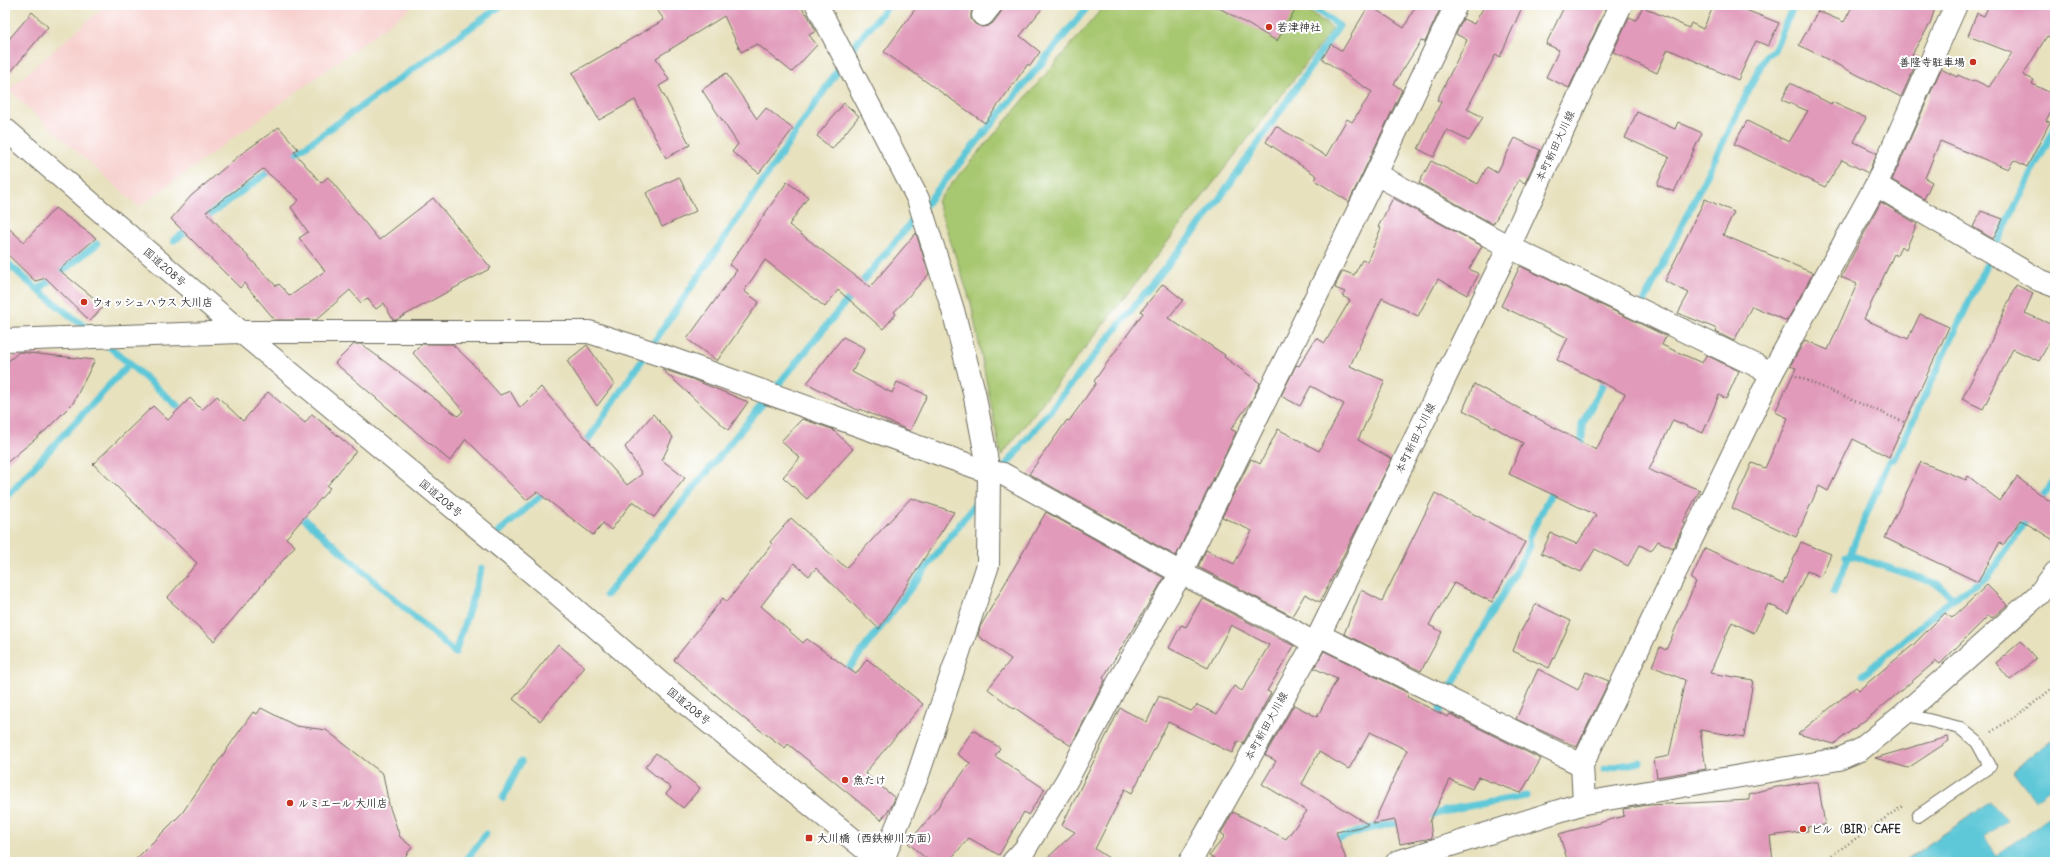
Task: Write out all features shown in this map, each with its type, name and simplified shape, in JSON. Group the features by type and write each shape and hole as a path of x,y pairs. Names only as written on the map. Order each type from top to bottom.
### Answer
{"main road":[{"path":"817,5 918,199 953,310 974,392 989,472 988,565 918,775 881,862"},
{"path":"1013,862 1025,849 1067,780 1121,677 1181,573 1376,174 1456,5"},
{"name":"本町新田大川線","path":"1190,862 1316,639 1509,247 1621,5"},
{"path":"1584,803 1582,765 1773,370 1876,186 1956,5"},
{"name":"国道208号","path":"5,129 241,332 553,590 658,681 881,862"},
{"path":"1376,174 1509,247 1773,370"},
{"path":"1876,186 2039,280 2055,286"},
{"path":"5,340 241,332 589,332 664,356 989,472 1003,474 1181,573 1292,630 1316,639 1582,765"},
{"path":"1397,862 1584,803 1839,759 1860,750 1904,714 2038,595 2055,573"}],"lane":[{"path":"1904,714 1960,728 1977,742 1990,766 1918,816"}],"path":[{"path":"1773,370 1906,423"},
{"path":"1977,742 2029,707 2055,686"},
{"path":"1822,862 1906,804"}],"shaded area":[{"path":"106,5 415,5 139,207 8,90"}],"green space":[{"path":"1105,5 1301,5 1333,29 1001,456 971,303 937,201"}],"water":[{"path":"2055,737 2055,789 2053,787 2035,800 2013,771"},
{"path":"1990,802 2008,820 1984,837 1996,855 2055,813 2055,862 1903,862"}],"pier":[{"path":"2011,769 2035,800 2053,787 2055,791 2053,790 2034,802 2011,772"},
{"path":"1990,800 2010,820 1986,838 1996,852 2055,811 2055,813 1996,855 1984,837 2008,820 1990,802 1901,862"}],"building":[{"path":"654,5 800,5 807,14 816,31 809,35 817,45 792,72 757,44 741,52 724,16 656,58 669,80 659,86 690,145 666,158 635,100 599,120 572,73 664,20"},
{"path":"918,5 975,5 971,13 971,19 975,24 982,27 993,23 1001,12 1003,5 1045,5 1020,36 1040,52 1030,66 1028,64 985,123 884,52"},
{"name":"若津神社","path":"1214,5 1298,5 1277,41"},
{"path":"1369,5 1404,28 1416,5 1431,5 1440,9 1425,42 1421,41 1394,84 1402,90 1349,202 1315,180 1317,176 1266,142 1276,126 1326,156 1347,119 1352,122 1372,92 1322,59 1331,44 1342,51"},
{"path":"1485,5 1523,5 1500,57 1496,54 1467,109 1483,117 1469,141 1447,130 1434,157 1418,149 1441,102 1437,100 1467,40 1456,34 1463,19 1474,24"},
{"path":"1565,5 1607,6 1569,88 1546,77 1559,50 1546,44"},
{"path":"1714,5 1733,5 1779,23 1768,46 1756,41 1738,80 1668,49 1657,73 1613,52 1629,17 1636,20 1643,7 1689,28 1691,23 1703,29"},
{"path":"1853,5 1936,5 1930,24 1912,54 1919,57 1901,97 1799,45 1818,11 1844,22"},
{"path":"1989,5 2055,5 2055,40 2047,36 2023,75 2034,80 2032,84 2055,95 2055,103 2046,121 2050,122 2027,167 2014,160 2008,169 1940,141 1925,178 1932,182 1924,199 1892,180 1941,69 1957,77 1958,75 1973,82 1974,80 1989,87 2012,53 1968,36 1977,13 1984,16"},
{"path":"32,12 48,27 5,79 5,44"},
{"path":"726,73 757,119 766,108 793,129 759,173 732,152 738,144 702,90"},
{"path":"1790,83 1831,104 1832,102 1866,118 1854,142 1877,153 1868,173 1842,160 1825,187 1734,144 1747,121 1789,142 1808,111 1782,100"},
{"path":"844,103 859,116 832,149 817,136"},
{"path":"1637,112 1675,129 1678,122 1702,133 1674,192 1657,185 1669,157 1625,138"},
{"path":"279,127 298,149 294,152 321,183 328,177 379,240 433,198 491,268 396,320 393,320 384,303 376,309 367,298 361,303 350,290 316,320 275,320 244,283 240,288 171,219 191,196 241,154","holes":["263,169 299,200 291,207 308,232 299,238 325,271 290,296 279,284 276,286 206,212"]},
{"path":"1515,138 1540,150 1525,183 1519,180 1493,224 1419,183 1431,161 1478,184 1487,167 1497,173"},
{"path":"679,177 696,211 662,227 646,193"},
{"path":"787,182 808,197 789,225 870,287 916,233 929,274 894,312 896,314 883,329 838,290 825,307 765,260 744,291 759,302 717,361 687,339 737,270 729,265"},
{"path":"1393,198 1482,246 1469,269 1479,274 1467,295 1438,279 1418,316 1382,298 1350,366 1385,381 1358,440 1392,459 1320,602 1305,594 1292,616 1198,567 1206,550 1234,564 1252,531 1222,517 1251,459 1260,464 1278,429 1319,451 1344,404 1311,386 1300,406 1281,396 1296,365 1299,366 1316,338 1325,343 1350,300 1342,296 1345,292 1335,288 1337,282 1343,271 1354,275 1362,260 1367,262 1381,228 1378,227"},
{"path":"1705,199 1734,212 1723,235 1813,273 1787,321 1752,306 1734,341 1716,332 1717,329 1678,313 1689,293 1665,281"},
{"path":"1881,202 1917,224 1906,249 1901,246 1897,256 1894,254 1864,319 1908,339 1920,314 1949,327 1889,457 1853,439 1828,491 1819,486 1796,537 1732,508 1752,463 1765,468 1788,418 1775,412 1796,368 1790,366 1805,340 1828,350 1857,284 1841,277"},
{"path":"55,208 96,238 59,270 104,306 90,321 46,278 35,281 5,252 5,225 24,242"},
{"path":"1981,211 2003,219 1993,239 1973,227"},
{"path":"1520,266 1666,336 1662,345 1702,363 1706,355 1739,371 1726,399 1719,395 1703,433 1673,420 1649,470 1700,490 1683,522 1685,523 1673,548 1658,541 1651,551 1640,545 1628,566 1595,549 1581,572 1541,553 1551,533 1577,544 1596,515 1509,474 1523,443 1463,410 1474,384 1596,450 1625,394 1557,360 1568,338 1501,306"},
{"path":"1163,284 1183,300 1168,318 1225,355 1224,357 1260,383 1252,400 1231,429 1236,432 1176,556 1029,474 1067,420 1069,421 1096,383 1094,381 1143,313 1141,311"},
{"path":"2016,285 2033,293 2025,313 2055,326 2055,332 2039,361 2013,349 1983,409 1962,399 1988,348"},
{"path":"843,337 865,348 852,372 892,393 897,382 927,395 910,431 860,409 859,411 807,383"},
{"path":"354,344 361,344 458,416 463,411 413,353 422,344 452,344 471,362 500,395 510,391 520,408 541,387 627,485 642,474 625,447 653,414 673,437 662,460 685,478 654,517 633,501 611,530 603,523 593,535 537,492 526,500 466,439 450,461 335,363"},
{"path":"587,345 614,384 597,406 567,361"},
{"path":"19,352 95,360 73,403 45,431 5,464 5,364"},
{"path":"662,369 692,379 748,402 728,430"},
{"path":"268,392 305,423 312,414 356,451 327,486 330,488 286,538 295,546 214,641 167,598 197,563 93,464 153,406 168,420 190,398 202,410 217,396 243,421"},
{"path":"802,419 832,429 853,449 807,499 783,477 800,458 781,441"},
{"path":"1921,462 1966,480 1968,476 2000,501 2017,477 2055,505 2055,541 2021,520 2003,545 2000,542 1978,582 1885,538"},
{"path":"1435,493 1525,542 1492,602 1454,583 1429,625 1442,632 1421,671 1344,634 1361,590 1382,601"},
{"path":"911,498 954,512 879,629 816,568 809,576 794,563 761,606 803,643 807,639 856,674 867,659 923,704 865,773 895,798 891,807 881,820 788,744 785,748 746,720 674,660 723,598 727,602 772,544 770,542 791,518 846,568"},
{"path":"1046,512 1164,578 1103,678 1105,680 1071,746 1015,708 1014,709 988,689 1011,659 978,636 980,627"},
{"path":"1801,542 1831,554 1821,577 1807,571 1788,613 1768,604 1754,633 1732,622 1710,673 1753,680 1744,737 1700,730 1706,769 1657,777 1654,759 1669,756 1685,680 1652,666 1660,647 1666,650 1696,582 1691,579 1705,548 1783,584"},
{"path":"1987,585 2007,605 1992,618 1989,615 1940,664 1936,661 1877,711 1834,744 1798,734 1856,687 1859,690 1913,645 1945,613 1952,618"},
{"path":"1202,598 1294,646 1267,691 1271,693 1243,743 1238,741 1232,753 1168,722 1132,793 1125,789 1095,849 1115,862 1043,862 1075,832 1062,825 1120,708 1147,722 1159,696 1191,711 1197,705 1217,714 1234,686 1242,691 1269,645 1231,625 1208,668 1169,648 1181,625 1186,627"},
{"path":"1536,604 1571,621 1549,668 1513,651 1520,633"},
{"path":"2021,641 2036,659 2010,680 1996,663"},
{"path":"558,644 585,667 540,721 513,699"},
{"path":"1324,651 1408,693 1407,697 1448,717 1450,714 1541,759 1521,793 1478,777 1472,789 1450,780 1430,821 1432,838 1400,844 1395,820 1373,824 1407,750 1370,732 1349,769 1319,752 1302,784 1369,825 1336,832 1347,862 1221,862 1209,856 1225,836 1221,833 1233,812 1286,839 1307,811 1262,784 1276,761 1265,755 1294,705 1317,717 1337,679 1314,668"},
{"path":"1538,669 1578,690 1586,672 1609,681 1577,747 1516,719"},
{"name":"ルミエール 大川店","path":"261,708 296,726 326,730 383,774 389,805 400,837 412,847 401,862 133,862 182,813 253,712 257,714"},
{"path":"973,730 1000,748 995,756 1045,789 1028,815 1024,812 999,855 969,838 948,862 930,862 908,843 935,811 970,763 957,754"},
{"path":"1947,737 1949,741 1908,768 1875,758"},
{"path":"656,753 700,788 683,808 666,794 671,788 645,767"},
{"path":"1818,782 1825,825 1807,827 1808,831 1770,836 1773,861 1568,862 1559,834 1624,816 1623,809 1648,805 1750,800 1749,794 1771,788"}],"waterway":[{"path":"288,159 502,5"},
{"path":"583,447 857,42 889,5"},
{"path":"606,595 1089,5"},
{"path":"1002,470 1208,215 1339,26 1310,5"},
{"path":"1641,308 1766,55 1774,50 1794,5"},
{"path":"1834,592 1889,461 1895,458 2001,234 2055,128"},
{"path":"202,220 274,168"},
{"path":"174,240 192,228"},
{"path":"5,261 38,290 97,244"},
{"path":"38,290 91,332"},
{"path":"104,342 187,414"},
{"path":"5,498 130,363"},
{"path":"1579,450 1582,442 1582,424 1608,375"},
{"path":"2038,503 2055,479"},
{"path":"1439,722 1441,705 1530,546 1529,537 1555,486"},
{"path":"499,532 547,490"},
{"path":"843,676 983,494"},
{"path":"298,513 455,653 482,568"},
{"path":"1863,675 1948,602 1988,576 2030,515"},
{"path":"1846,556 1853,556 1938,584 1952,598"},
{"path":"503,798 521,762"},
{"path":"1604,769 1640,762"},
{"path":"1426,816 1458,808 1526,796"},
{"path":"1394,823 1399,813"},
{"path":"1330,842 1363,830 1398,822"},
{"path":"465,862 486,834"}],"place":[{"name":"若津神社","path":"1269,27"},
{"name":"善隆寺駐車場","path":"1973,62"},
{"name":"ウォッシュハウス 大川店","path":"84,302"},
{"name":"魚たけ","path":"845,780"},
{"name":"ルミエール 大川店","path":"290,803"},
{"name":"ビル（BIR）CAFE","path":"1803,829"},
{"name":"大川橋（西鉄柳川方面）","path":"809,838"}]}
